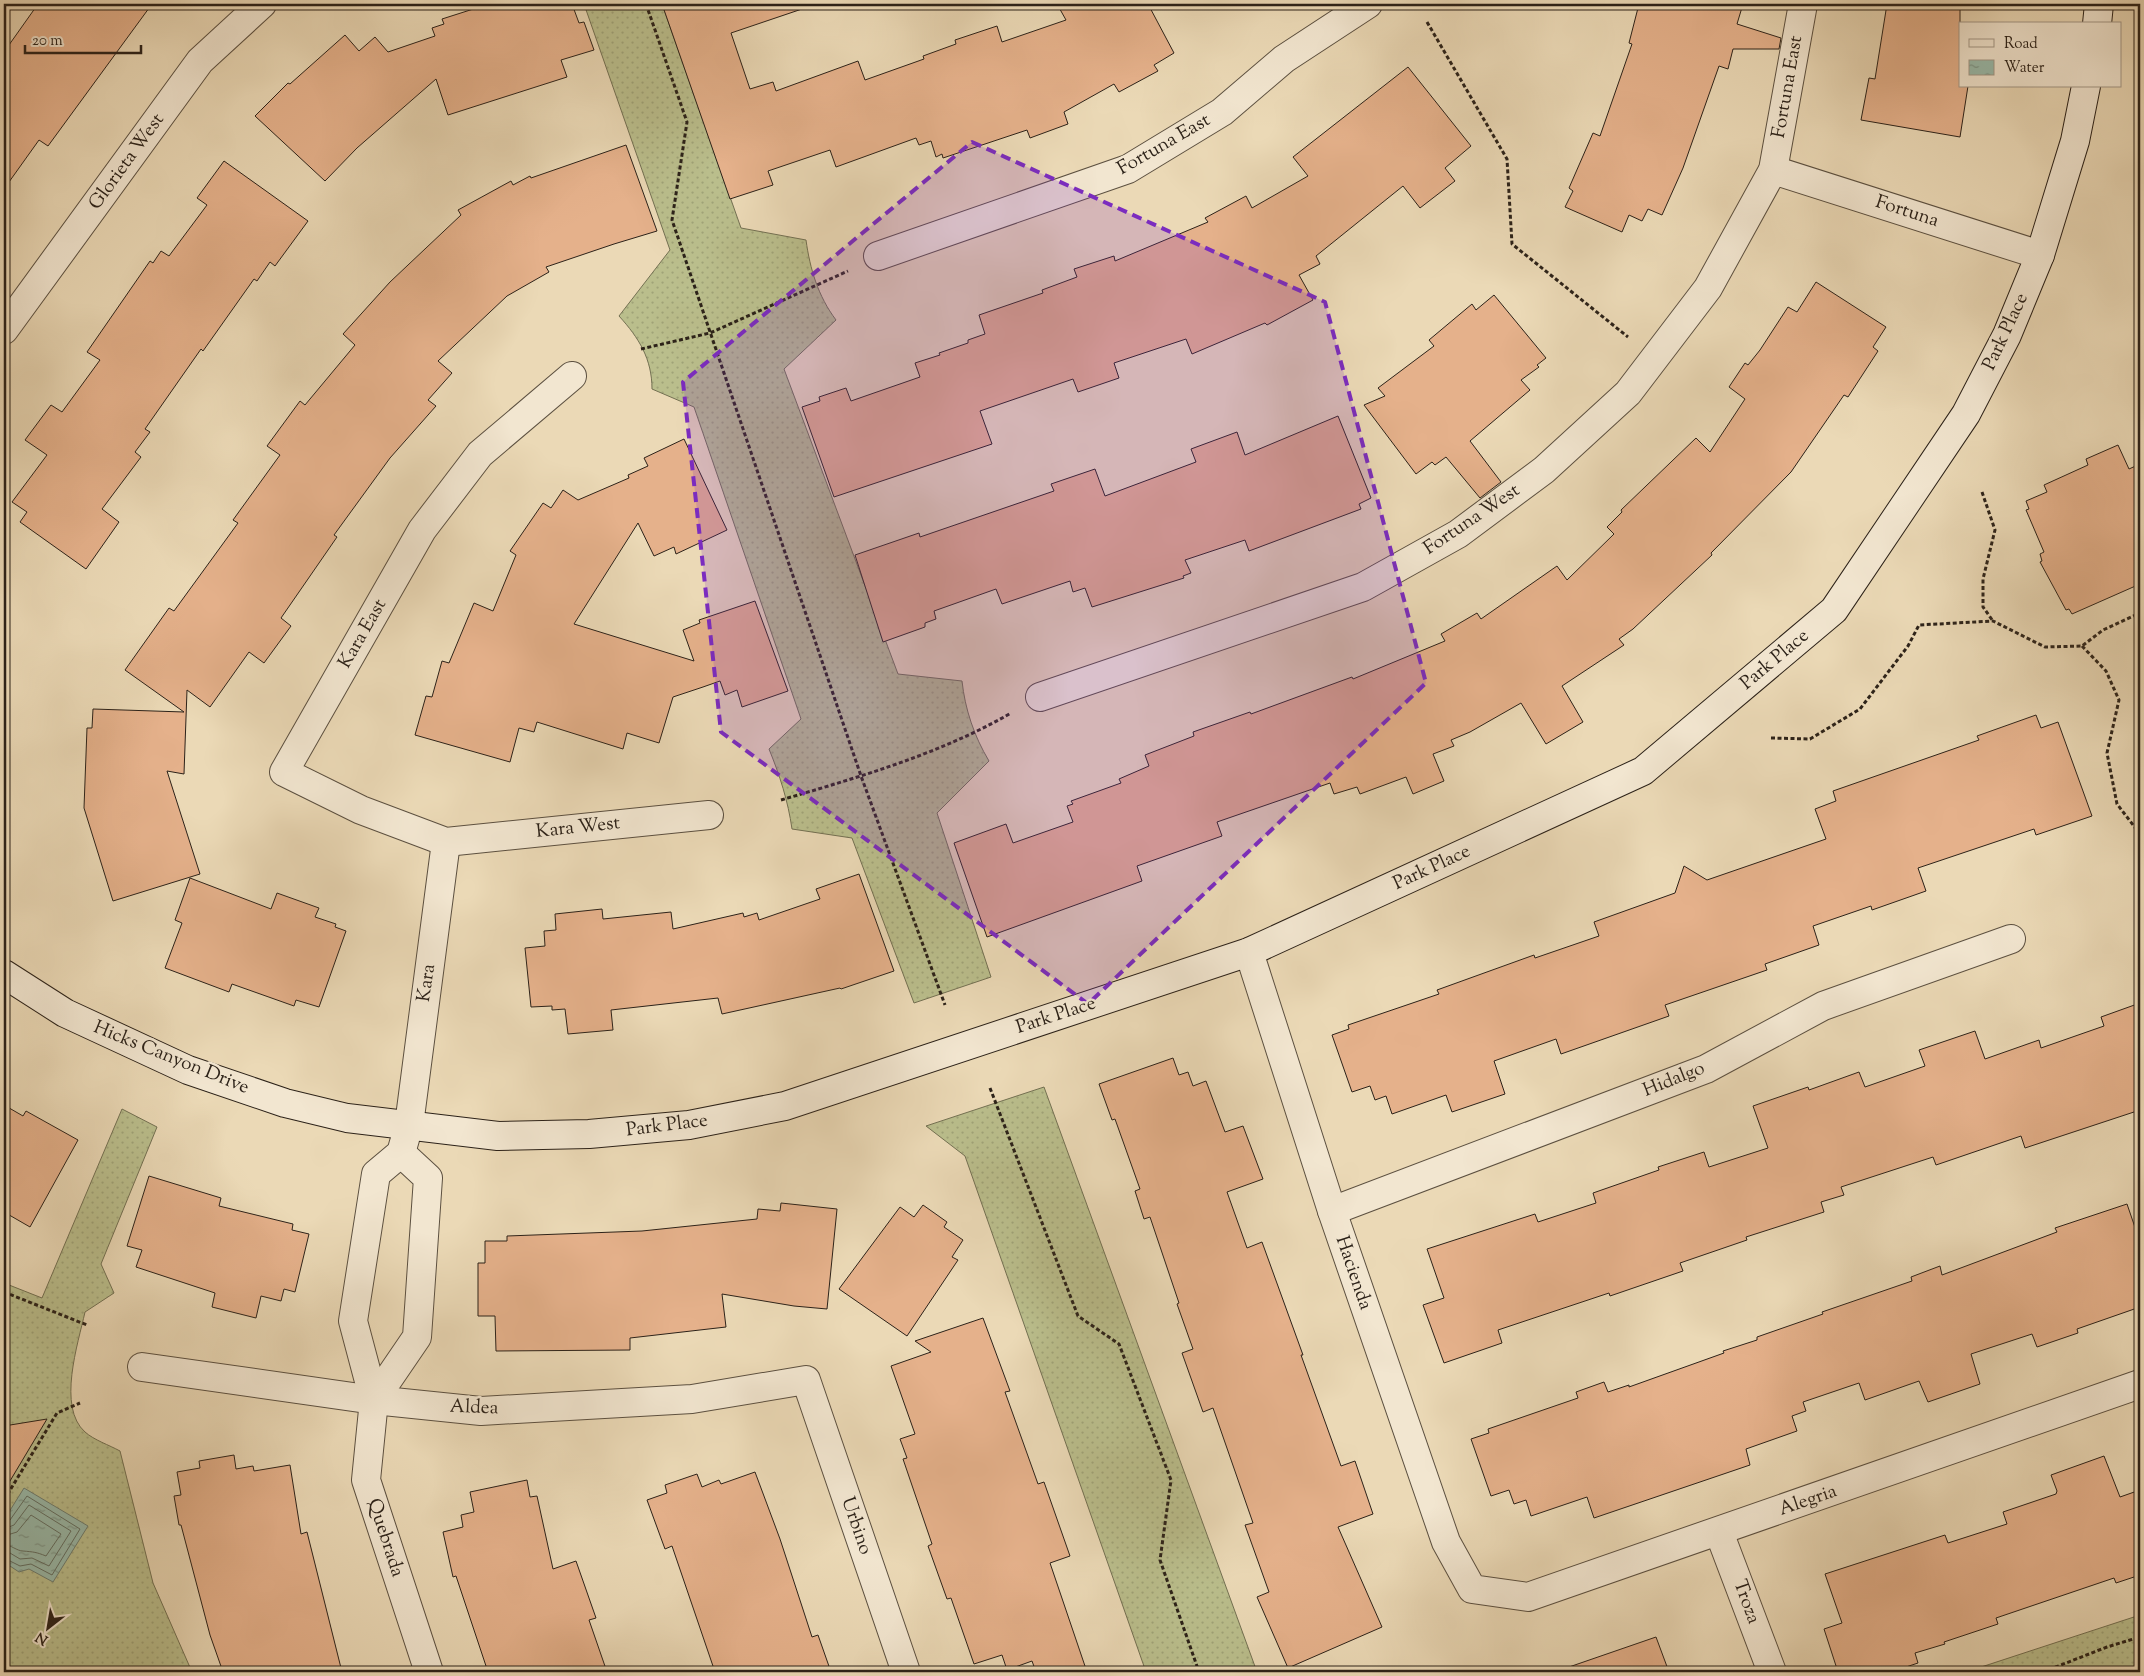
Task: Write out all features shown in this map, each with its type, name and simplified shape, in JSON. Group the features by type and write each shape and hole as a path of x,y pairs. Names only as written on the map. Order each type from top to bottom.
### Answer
{"street":[{"name":"Glorieta West","path":"4,330 200,61 262,4"},
{"name":"Fortuna East","path":"878,256 1128,169 1222,112 1284,59 1368,4"},
{"name":"Fortuna East","path":"1774,170 1803,4"},
{"path":"2097,22 2099,4"},
{"name":"Park Place","path":"409,1125 498,1136 589,1134 689,1126 785,1106 1250,952 1643,771 1834,610 1966,414 2007,335 2040,255 2076,141 2086,88"},
{"name":"Fortuna","path":"1774,170 2040,255"},
{"name":"Fortuna West","path":"1040,697 1363,587 1458,534 1544,470 1628,393 1708,288 1774,170"},
{"name":"Kara East","path":"446,842 361,810 284,772 422,530 480,454 572,376"},
{"name":"Kara West","path":"446,842 709,815"},
{"name":"Kara","path":"409,1125 446,842"},
{"name":"Hidalgo","path":"1332,1211 1706,1069 1822,1006 2010,939"},
{"name":"Hacienda","path":"1250,952 1332,1211 1446,1542 1472,1589"},
{"name":"Hicks Canyon Drive","path":"4,974 64,1014 188,1070 285,1104 347,1118 409,1125"},
{"path":"401,1153 409,1125"},
{"name":"Quebrada","path":"374,1400 417,1337 428,1178 401,1153 376,1174 353,1321 374,1400 366,1480 429,1672"},
{"name":"Aldea","path":"142,1367 374,1400 481,1411 692,1400 806,1380"},
{"name":"Urbino","path":"806,1380 906,1672"},
{"name":"Alegria","path":"1472,1589 1528,1597 2140,1384"},
{"name":"Troza","path":"1719,1532 1772,1672"}],"path":[{"path":"646,4 687,122 672,220 861,776 945,1005"},
{"path":"1427,22 1508,159 1512,244 1630,339"},
{"path":"641,349 710,333 820,285 878,256"},
{"path":"1982,492 1994,530 1983,579 1983,607 1993,621 2044,647 2082,646 2103,630 2140,613"},
{"path":"1771,738 1810,739 1860,709 1908,646 1918,626 1993,621"},
{"path":"2082,646 2106,671 2119,700 2107,753 2117,804 2140,834"},
{"path":"781,800 861,776 978,732 1040,697"},
{"path":"990,1088 1078,1316 1118,1344 1171,1480 1160,1560 1199,1672"},
{"path":"4,1292 87,1325"},
{"path":"4,1500 57,1413 80,1403"},
{"path":"2043,1672 2106,1647 2140,1637"}],"highlighted area":[{"path":"972,142 1325,302 1426,683 1088,1004 721,732 683,382"}],"green space":[{"path":"584,4 662,4 741,228 806,240 816,282 824,301 836,320 784,369 898,674 962,681 965,702 971,722 989,761 937,813 991,977 914,1003 852,838 792,829 783,789 769,749 801,719 694,407 652,389 650,368 643,350 633,332 619,316 670,250"},
{"path":"1044,1087 1257,1672 1146,1672 965,1156 926,1126"},
{"path":"122,1109 157,1127 101,1264 114,1293 85,1312 72,1375 72,1407 77,1421 85,1432 120,1451 153,1583 192,1672 4,1672 4,1283 42,1298"},
{"path":"2140,1615 2140,1669 2130,1672 1966,1672"}],"water":[{"path":"24,1488 88,1526 53,1582 29,1569 19,1572 4,1562 4,1520"}],"building":[{"path":"38,4 152,4 48,146 39,140 4,189 4,52"},
{"path":"489,4 572,4 579,23 584,22 594,50 561,60 567,77 448,115 436,79 357,148 325,181 255,116 288,83 290,84 345,35 359,51 375,37 388,52 435,36 432,28 444,24 442,19"},
{"path":"662,4 802,4 802,9 731,33 750,89 773,82 776,91 858,61 865,80 924,59 923,56 956,44 955,40 997,26 1002,42 1066,20 1057,4 1148,4 1174,53 1154,65 1158,71 1119,92 1114,84 1064,112 1068,124 1030,138 1027,130 943,158 942,154 936,157 931,141 919,145 916,138 836,167 830,150 768,171 773,185 730,199"},
{"path":"1639,4 1743,4 1737,24 1781,38 1779,49 1733,49 1728,69 1719,66 1683,168 1662,215 1648,209 1642,221 1629,215 1622,232 1565,207 1573,191 1569,188 1593,133 1600,136 1632,44 1629,43"},
{"path":"1887,4 1960,4 1959,88 1968,88 1960,137 1861,120 1869,78 1875,79"},
{"path":"1408,67 1471,146 1445,168 1455,181 1420,208 1403,186 1316,256 1320,264 1299,275 1313,300 1267,325 1265,323 1192,354 1186,339 1114,363 1119,378 1078,392 1073,379 980,411 992,444 834,497 802,407 820,401 819,397 846,388 851,401 920,377 915,363 940,355 939,353 968,343 968,340 985,334 979,315 1043,293 1042,290 1077,277 1074,269 1114,256 1115,261 1208,222 1205,218 1246,196 1252,208 1308,176 1293,157"},
{"path":"626,145 657,231 546,267 549,272 507,296 438,361 452,373 428,400 436,406 390,458 334,535 337,537 281,618 291,626 264,663 249,652 210,707 187,690 184,774 167,771 200,874 113,901 84,808 87,728 92,728 93,709 184,712 125,670 169,608 174,611 238,523 233,520 280,455 267,446 300,401 305,405 355,345 343,334 390,282 461,215 458,210 511,181 513,185 530,176 531,178"},
{"path":"224,161 308,221 275,266 270,262 257,281 254,279 203,351 201,349 145,429 150,432 135,452 141,457 102,509 119,522 86,569 20,522 27,512 12,502 47,455 25,440 51,405 62,412 100,360 87,352 150,261 153,263 161,251 169,256 207,205 197,198"},
{"path":"1816,282 1886,327 1873,347 1878,351 1848,397 1844,395 1791,472 1711,553 1712,555 1633,629 1619,639 1624,645 1562,686 1583,722 1546,744 1521,703 1470,732 1451,740 1454,746 1433,754 1444,781 1413,794 1406,777 1360,794 1357,787 1334,794 1330,783 1217,822 1222,836 1137,866 1142,881 987,937 954,843 1006,824 1013,843 1073,822 1067,806 1073,804 1071,801 1121,783 1119,779 1149,766 1145,755 1194,736 1193,732 1250,712 1251,714 1352,677 1353,679 1445,641 1441,634 1477,613 1481,619 1557,566 1567,580 1614,534 1607,527 1622,512 1621,510 1696,438 1710,452 1745,399 1729,387 1745,363 1748,365 1760,350 1788,307 1797,312"},
{"path":"1494,295 1546,358 1537,365 1539,367 1521,380 1530,390 1470,441 1501,482 1480,498 1446,457 1435,465 1432,462 1416,474 1364,405 1385,396 1378,388 1434,346 1429,340 1472,304 1476,310"},
{"path":"1338,416 1371,498 1359,504 1361,509 1249,551 1245,540 1185,560 1191,573 1183,576 1184,578 1092,607 1085,588 1073,592 1070,581 1002,604 996,589 934,611 936,619 925,623 925,627 883,642 855,555 919,533 920,537 1054,491 1051,484 1095,469 1105,496 1196,462 1191,449 1237,432 1245,455"},
{"path":"684,439 727,530 676,554 674,547 654,556 638,523 574,624 694,661 683,630 700,623 699,620 755,601 788,691 742,707 737,690 725,695 720,681 673,697 659,743 627,733 623,749 537,722 534,732 519,728 510,762 415,735 426,696 432,697 442,661 449,663 474,603 493,611 516,555 510,551 543,503 551,508 563,490 578,500 629,478 628,475 648,466 644,458"},
{"path":"2118,445 2129,469 2140,464 2140,584 2072,614 2069,609 2066,610 2040,562 2042,561 2040,554 2044,552 2026,510 2029,509 2026,501 2047,492 2044,485 2088,465 2086,459"},
{"path":"2036,715 2041,728 2058,722 2092,816 2036,835 2034,829 1918,868 1926,891 1872,910 1871,906 1813,926 1819,945 1765,964 1767,970 1665,1005 1669,1016 1561,1054 1556,1039 1494,1061 1505,1094 1452,1112 1446,1095 1392,1114 1386,1096 1375,1100 1370,1086 1352,1092 1332,1035 1349,1029 1348,1025 1439,994 1437,990 1534,955 1535,958 1599,936 1594,922 1675,893 1684,866 1707,880 1826,839 1815,809 1836,801 1833,791 1979,740 1977,736"},
{"path":"859,874 894,971 841,989 722,1014 718,998 611,1010 613,1030 568,1034 565,1009 552,1010 552,1006 531,1007 525,948 545,946 544,931 556,930 555,914 602,909 603,919 671,912 673,929 743,913 744,917 757,913 759,920 820,899 816,889"},
{"path":"190,878 271,909 277,893 319,908 315,917 336,924 335,927 346,931 319,1007 296,1000 294,1006 232,984 229,992 165,968 182,923 175,920"},
{"path":"2140,1003 2140,1110 2025,1148 2021,1136 1936,1165 1933,1157 1841,1187 1844,1195 1821,1202 1824,1212 1746,1237 1747,1240 1680,1263 1683,1271 1610,1296 1609,1293 1498,1330 1502,1343 1444,1363 1423,1305 1444,1298 1427,1249 1535,1214 1538,1222 1596,1203 1593,1193 1659,1170 1658,1167 1704,1152 1709,1167 1768,1148 1753,1106 1808,1087 1809,1090 1859,1072 1865,1087 1925,1066 1919,1050 1975,1031 1985,1059 2039,1040 2041,1048 2104,1026 2101,1017"},
{"path":"1173,1058 1179,1075 1188,1072 1193,1086 1206,1081 1225,1132 1243,1126 1263,1179 1227,1192 1247,1248 1262,1242 1341,1466 1355,1461 1373,1514 1338,1527 1382,1627 1288,1668 1257,1597 1269,1592 1245,1525 1253,1523 1213,1408 1203,1412 1182,1353 1193,1349 1177,1304 1179,1303 1150,1217 1144,1219 1135,1191 1140,1189 1115,1119 1112,1120 1099,1084"},
{"path":"4,1105 23,1116 26,1111 78,1140 30,1227 4,1212"},
{"path":"149,1176 221,1198 219,1206 293,1224 292,1230 309,1234 295,1292 284,1289 281,1301 261,1296 256,1318 212,1307 215,1293 136,1267 142,1250 127,1246"},
{"path":"781,1203 837,1209 827,1309 794,1306 722,1294 726,1327 630,1338 630,1350 496,1351 495,1316 478,1316 478,1263 485,1263 485,1241 507,1241 507,1236 642,1231 757,1219 758,1209 780,1211"},
{"path":"2127,1204 2140,1242 2140,1307 2077,1329 2078,1333 2037,1347 2032,1334 1971,1354 1980,1384 1928,1402 1919,1381 1865,1400 1859,1383 1803,1402 1806,1411 1792,1416 1797,1431 1746,1449 1750,1465 1594,1518 1587,1497 1531,1516 1526,1500 1514,1504 1509,1490 1491,1496 1471,1439 1489,1433 1488,1429 1578,1398 1576,1392 1604,1382 1608,1392 1629,1385 1629,1387 1724,1353 1723,1351 1757,1340 1757,1337 1823,1314 1822,1312 1912,1281 1911,1277 1940,1266 1942,1275 2057,1232 2055,1228"},
{"path":"923,1205 947,1222 944,1227 963,1240 952,1257 958,1260 907,1336 839,1289 900,1207 914,1217"},
{"path":"983,1318 1010,1391 1005,1392 1038,1484 1044,1482 1070,1556 1050,1563 1087,1672 1036,1672 1032,1661 1007,1670 1002,1655 974,1664 951,1598 947,1599 928,1546 932,1544 903,1459 907,1458 900,1439 915,1434 891,1366 931,1352 915,1341"},
{"path":"47,1419 4,1491 4,1426"},
{"path":"234,1455 236,1469 253,1466 254,1471 290,1465 301,1534 307,1532 342,1672 223,1672 210,1635 181,1525 179,1525 174,1496 181,1495 177,1472 200,1468 199,1461"},
{"path":"2104,1456 2120,1497 2140,1490 2140,1575 2116,1583 2114,1578 1996,1618 1998,1624 1915,1653 1918,1663 1891,1672 1838,1672 1824,1629 1842,1623 1825,1574 1945,1535 1948,1543 2007,1524 2003,1512 2056,1494 2057,1491 2051,1475"},
{"path":"755,1472 780,1539 812,1637 818,1635 831,1672 715,1672 672,1546 665,1549 647,1500 667,1493 665,1485 697,1474 702,1487 719,1480 721,1484"},
{"path":"527,1480 530,1497 537,1496 553,1569 576,1561 596,1618 589,1620 607,1672 488,1672 456,1576 453,1577 443,1532 463,1527 461,1515 474,1512 470,1492"},
{"path":"1656,1637 1669,1672 1570,1672 1569,1667"}]}
